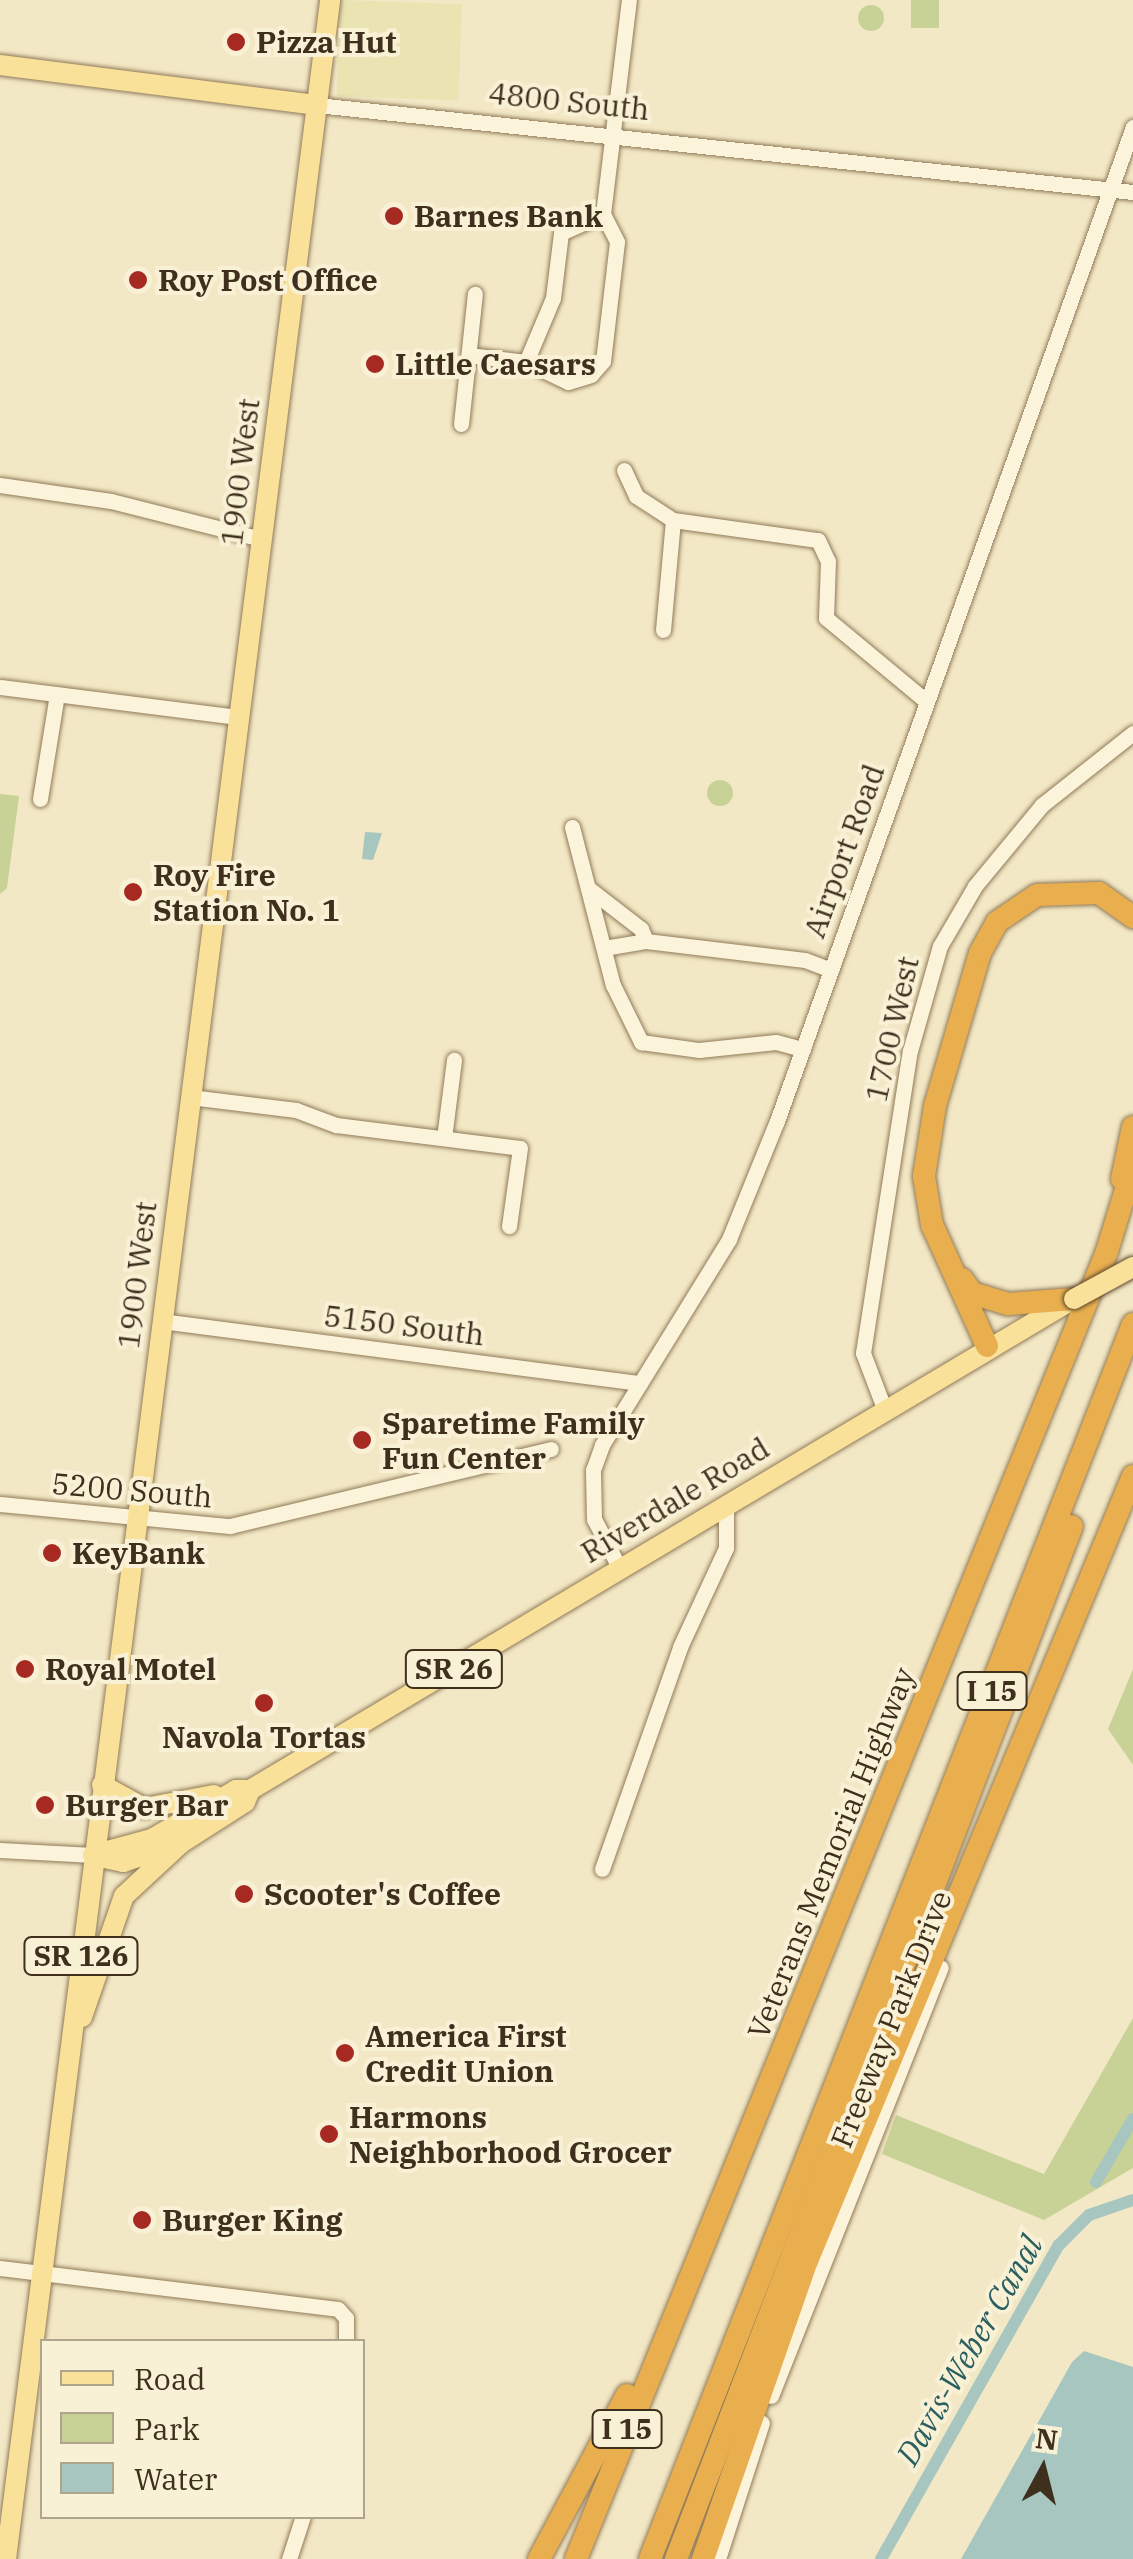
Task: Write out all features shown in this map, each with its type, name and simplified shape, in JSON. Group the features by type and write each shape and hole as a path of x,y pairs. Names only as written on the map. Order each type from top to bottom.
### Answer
{"highway":[{"path":"987,1346 948,1260 926,1198 925,1152 980,953 997,922 1037,896 1099,893 1133,916"},
{"path":"1108,1251 1133,1127"},
{"name":"Veterans Memorial Highway","path":"576,2559 678,2300 1108,1251 1133,1166"},
{"path":"948,1260 986,1300 1008,1304 1074,1298"},
{"name":"I 15","path":"650,2559 1133,1324"},
{"path":"676,2559 1043,1606 1102,1444 1118,1367"},
{"path":"703,2559 807,2260 1072,1611 1133,1476"},
{"path":"540,2559 678,2300"}],"main road":[{"name":"1900 West","path":"5,2549 330,0"},
{"name":"4800 South","path":"0,66 317,104"},
{"name":"Riverdale Road","path":"93,1855 152,1839 243,1790 620,1569 987,1346 1133,1267"},
{"path":"102,1784 144,1808 243,1790"},
{"name":"Riverdale Road","path":"93,1855 123,1862 182,1842 245,1802 243,1790"},
{"path":"68,2056 124,1896 182,1842"}],"street":[{"path":"469,355 526,362 568,382 591,375 604,361 617,242 603,214 629,0"},
{"name":"4800 South","path":"317,104 1133,192"},
{"name":"Airport Road","path":"620,1569 594,1519 593,1470 640,1383 729,1238 802,1049 1133,127"},
{"path":"526,362 553,298 561,233 603,214"},
{"path":"461,424 475,294"},
{"path":"624,470 636,496 673,520 818,540 828,561 826,618 927,702"},
{"path":"0,485 111,501 261,540"},
{"path":"663,630 673,520"},
{"path":"0,687 238,717"},
{"path":"40,799 57,694"},
{"name":"1700 West","path":"884,1408 864,1353 910,1051 940,946 975,886 1042,805 1133,734"},
{"path":"572,827 604,948 641,1042 699,1050 776,1042 802,1049"},
{"path":"588,888 641,929 646,941"},
{"path":"604,948 646,941 804,960 830,970"},
{"path":"444,1138 454,1060"},
{"path":"190,1097 520,1148 509,1226"},
{"name":"5150 South","path":"161,1321 640,1383"},
{"name":"5200 South","path":"0,1504 136,1521 230,1526 551,1449"},
{"path":"602,1869 640,1751 700,1597 726,1548 726,1505"},
{"name":"Freeway Park Drive","path":"718,2559 772,2394 1057,1679 1132,1512"},
{"path":"0,1850 93,1855"},
{"path":"0,2268 338,2308 346,2318 346,2339"},
{"path":"289,2559 302,2519"}],"shaded area":[{"path":"340,0 462,4 459,100 337,96"}],"green space":[{"path":"911,0 939,0 939,28 911,28"},
{"path":"871,5 880,9 884,18 880,27 871,31 862,27 858,18 862,9"},
{"path":"720,780 729,784 733,793 729,802 720,806 711,802 707,793 711,784"},
{"path":"0,794 19,796 7,888 0,894"},
{"path":"1133,1669 1133,1765 1108,1729"},
{"path":"1133,2018 1133,2168 1044,2220 882,2154 896,2115 1044,2174"}],"water":[{"path":"365,832 382,833 373,860 362,859"},
{"path":"1084,2351 1133,2367 1133,2559 961,2559 1072,2362"}],"waterway":[{"path":"1096,2182 1133,2119"},
{"name":"Davis-Weber Canal","path":"881,2559 1059,2245 1089,2215 1133,2200"}],"place":[{"name":"Pizza Hut","path":"236,42"},
{"name":"Barnes Bank","path":"394,216"},
{"name":"Roy Post Office","path":"138,280"},
{"name":"Little Caesars","path":"375,364"},
{"name":"Roy Fire Station No. 1","path":"133,892"},
{"name":"Sparetime Family Fun Center","path":"362,1440"},
{"name":"KeyBank","path":"52,1553"},
{"name":"Royal Motel","path":"25,1669"},
{"name":"Navola Tortas","path":"264,1703"},
{"name":"Burger Bar","path":"45,1805"},
{"name":"Scooter's Coffee","path":"244,1894"},
{"name":"America First Credit Union","path":"345,2053"},
{"name":"Harmons Neighborhood Grocer","path":"329,2134"},
{"name":"Burger King","path":"142,2220"}]}
